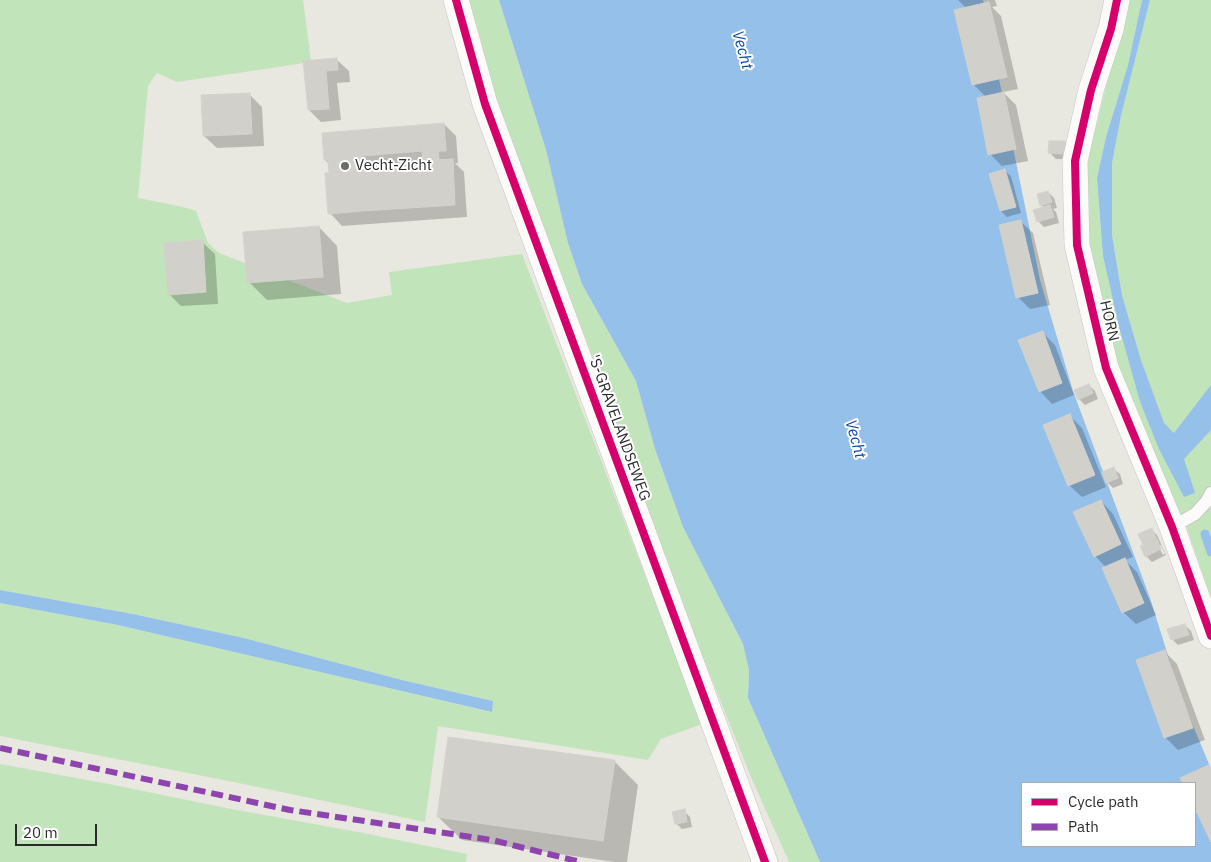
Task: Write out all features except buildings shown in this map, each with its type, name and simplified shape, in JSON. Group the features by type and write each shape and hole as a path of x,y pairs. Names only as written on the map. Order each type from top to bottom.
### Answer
{"street":[{"name":"'S-GRAVELANDSEWEG","path":"456,0 485,104 765,862"},
{"name":"HORN","path":"1117,0 1111,29 1092,90 1074,160 1077,245 1106,368 1172,527 1211,636"}],"lane":[{"path":"1172,527 1195,514 1211,494"}],"green space":[{"path":"0,0 303,0 311,61 177,82 157,73 148,86 138,198 196,211 208,243 219,253 347,303 392,295 389,272 522,254 702,724 661,739 648,760 438,726 425,822 0,736 0,603 118,625 491,712 493,701 402,680 244,638 133,614 0,590"},
{"path":"469,0 499,0 546,150 568,243 582,284 636,381 655,449 683,527 743,644 749,670 748,698 820,862 789,862 751,777 692,630 491,84"},
{"path":"1123,0 1142,0 1128,65 1106,137 1097,178 1103,256 1119,327 1140,402 1159,448 1163,423 1141,360 1122,295 1112,235 1112,163 1121,116 1150,0 1211,0 1211,598 1187,528 1167,499 1144,448 1090,277 1083,172 1110,69"},
{"path":"0,764 467,854 466,862 0,862"}],"water":[{"name":"Vecht","path":"499,0 983,0 1040,280 1073,391 1150,598 1180,694 1211,769 1211,862 820,862 748,698 749,670 743,644 683,527 655,449 636,381 582,284 568,243 546,150"},
{"path":"1142,0 1150,0 1121,116 1112,163 1112,235 1122,295 1141,360 1164,423 1174,433 1211,385 1211,430 1184,459 1195,493 1184,497 1159,449 1140,402 1119,327 1103,256 1097,178 1106,137 1128,65"},
{"path":"0,590 133,614 244,638 402,680 493,701 492,712 118,625 0,603"}],"waterway":[{"path":"1205,534 1211,552"}],"marked path":[{"path":"0,748 290,810 492,840 581,862"}],"cycle path":[{"path":"456,0 485,104 765,862"},
{"path":"1117,0 1111,29 1091,90 1075,161 1077,245 1106,368 1172,527 1211,636"}],"place":[{"name":"Vecht-Zicht","path":"345,166"}]}
